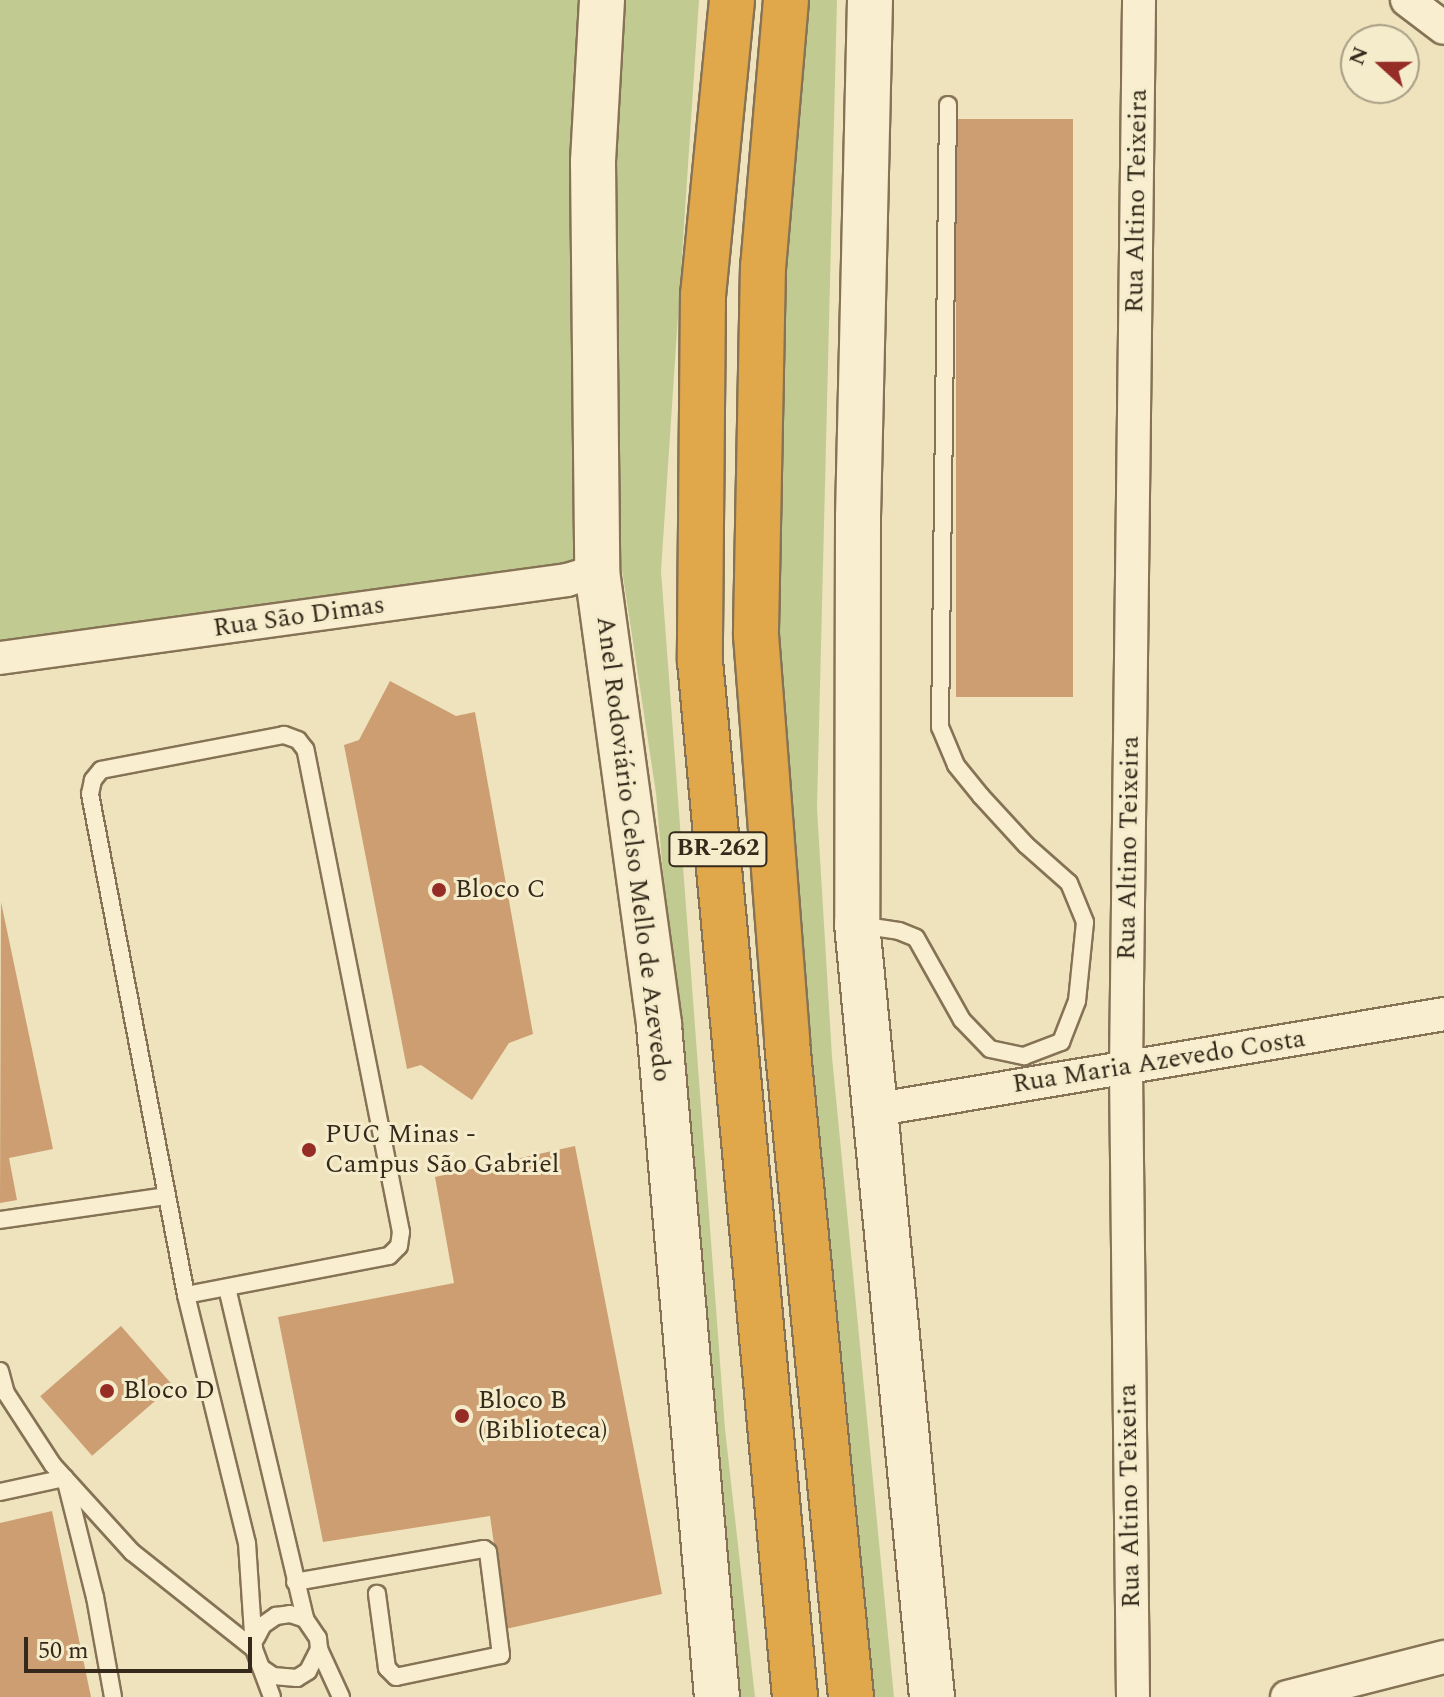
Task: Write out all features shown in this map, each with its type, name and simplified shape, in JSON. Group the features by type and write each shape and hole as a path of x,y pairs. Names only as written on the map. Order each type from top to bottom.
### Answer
{"highway":[{"name":"BR-262","path":"732,0 703,294 700,661 795,1697"},
{"name":"BR-262","path":"786,0 763,266 756,635 787,1042 851,1697"}],"main road":[{"name":"Anel Rodoviário Celso Mello de Azevedo","path":"602,0 593,162 597,571 659,1025 717,1697"},
{"path":"870,0 858,518 857,924 932,1697"}],"street":[{"name":"Rua Altino Teixeira","path":"1133,1697 1126,1068 1139,0"},
{"path":"1407,0 1444,28"},
{"name":"Rua São Dimas","path":"0,658 567,580 597,571"},
{"name":"Rua Maria Azevedo Costa","path":"873,1110 1444,1014"},
{"path":"1287,1697 1370,1688 1444,1657"}],"lane":[{"path":"857,924 899,931 916,938 962,1020 990,1049 1024,1056 1061,1042 1077,1001 1085,922 1069,883 1026,845 981,796 956,765 940,727 948,105"},
{"path":"186,1295 389,1256 399,1246 401,1232 305,749 298,740 284,735 101,770 93,780 90,794 186,1295 247,1543 255,1644 272,1697"},
{"path":"0,1220 166,1196"},
{"path":"227,1288 305,1619 318,1638 319,1649 341,1697"},
{"path":"0,1371 6,1393 65,1478 132,1552 255,1644"},
{"path":"0,1492 65,1478"},
{"path":"65,1478 95,1597 113,1697"},
{"path":"295,1582 484,1549 488,1552 501,1655 396,1677 387,1668 377,1594"},
{"path":"255,1644 263,1625 276,1616 290,1614 305,1619"},
{"path":"263,1669 273,1676 297,1678 308,1671 319,1649"}],"green space":[{"path":"0,0 602,0 597,571 0,658"},
{"path":"622,0 699,0 661,571 725,1429 755,1697 735,1697 733,1682 656,793 619,550 609,207"},
{"path":"808,0 837,0 817,808 832,1057 894,1697 870,1697 790,846 774,544 787,177"}],"building":[{"path":"956,119 1073,119 1073,697 956,697"},
{"name":"Bloco C","path":"390,681 456,716 475,712 533,1034 509,1043 472,1100 421,1065 407,1069 344,745 359,740"},
{"path":"1,902 53,1149 9,1158 17,1200 0,1203"},
{"name":"Bloco B (Biblioteca)","path":"575,1146 662,1594 506,1629 490,1516 323,1542 278,1317 454,1283 435,1177"},
{"name":"Bloco D","path":"121,1326 173,1386 92,1456 40,1396"},
{"path":"52,1511 91,1697 0,1697 0,1523"}],"place":[{"name":"Bloco C","path":"439,890"},
{"name":"PUC Minas - Campus São Gabriel","path":"309,1150"},
{"name":"Bloco D","path":"107,1391"},
{"name":"Bloco B (Biblioteca)","path":"462,1416"}]}
